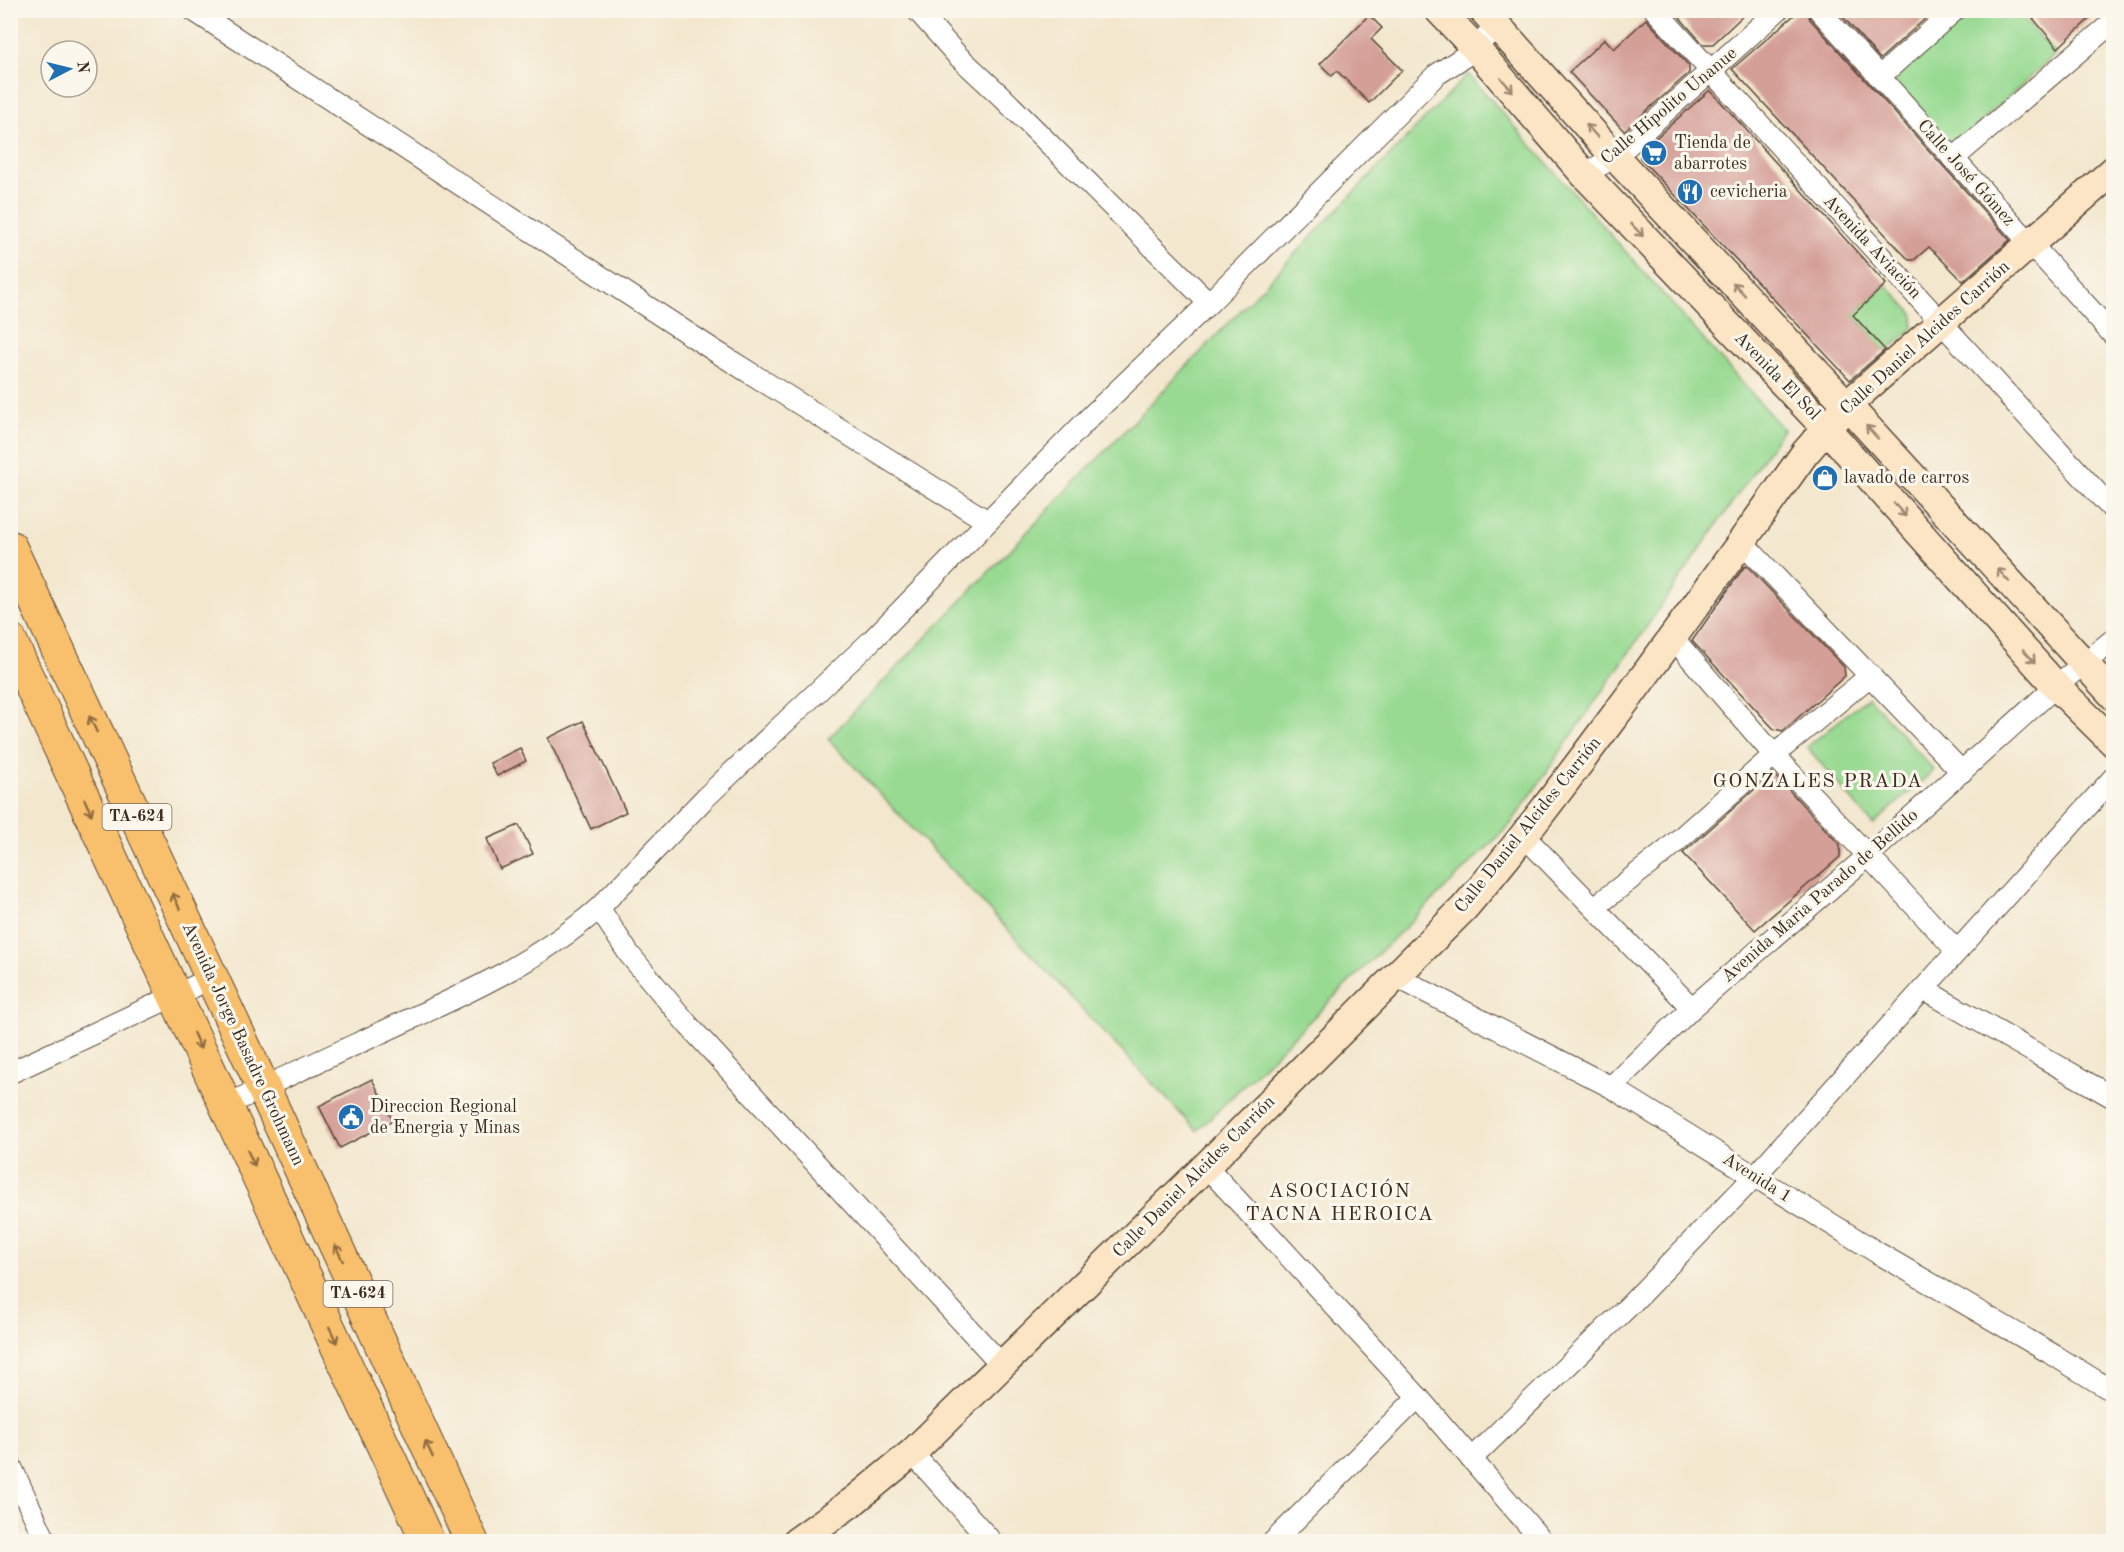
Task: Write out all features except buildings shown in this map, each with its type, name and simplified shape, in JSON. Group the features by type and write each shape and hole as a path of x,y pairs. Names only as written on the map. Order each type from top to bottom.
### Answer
{"highway":[{"name":"Avenida Jorge Basadre Grohmann","path":"12,553 263,1087 472,1542"},
{"name":"TA-624","path":"10,640 423,1531"},
{"path":"423,1531 453,1502"}],"street":[{"path":"192,10 715,351 987,521"},
{"path":"917,10 957,55 1209,303"},
{"name":"Avenida El Sol","path":"1439,10 1476,49 1584,174 1826,428 2056,686 2114,743"},
{"name":"Avenida Aviación","path":"1655,10 2114,511"},
{"name":"Calle Hipolito Unanue","path":"1584,174 1615,157 1778,10"},
{"name":"Calle José Gómez","path":"1819,10 2112,330"},
{"path":"1879,77 1955,10"},
{"path":"227,1105 459,997 528,961 557,942 599,908 705,798 895,617 1090,417 1209,303 1436,75 1476,49 1490,17"},
{"name":"Avenida El Sol","path":"1490,17 1615,157 2114,696"},
{"path":"1953,159 2114,21"},
{"name":"Calle Daniel Alcides Carrión","path":"796,1542 855,1500 912,1453 1206,1166 1464,908 1524,836 1673,638 1805,453 1826,428 1847,405 2114,170"},
{"path":"1742,542 1962,772"},
{"path":"1673,638 1774,755 1957,951"},
{"name":"Avenida Maria Parado de Bellido","path":"1611,1087 1692,1008 1869,855 2056,686 2114,639"},
{"path":"1595,907 1666,851 1774,755 1870,675"},
{"path":"1471,1459 1630,1305 1755,1176 2114,777"},
{"path":"1524,836 1692,1008"},
{"path":"599,908 629,954 689,1026 1002,1365"},
{"name":"Avenida 1","path":"1395,976 1611,1087 1878,1253 2114,1392"},
{"path":"10,1073 212,978"},
{"path":"1923,989 2114,1098"},
{"path":"1206,1166 1418,1397 1543,1542"},
{"path":"1273,1542 1418,1397"},
{"path":"912,1453 992,1542"},
{"path":"10,1464 46,1542"}],"green space":[{"path":"1967,11 2016,11 2056,54 1952,148 1890,76"},
{"path":"1468,74 1783,429 1510,825 1197,1131 828,739"},
{"path":"1886,284 1914,315 1913,328 1886,352 1853,315"},
{"path":"1868,697 1934,770 1873,825 1807,747"}],"place":[{"name":"Tienda de abarrotes","path":"1654,153"},
{"name":"cevicheria","path":"1690,192"},
{"name":"lavado de carros","path":"1825,478"},
{"name":"Direccion Regional de Energia y Minas","path":"351,1117"}],"district":[{"name":"GONZALES PRADA","path":"1818,782"},
{"name":"ASOCIACIÓN TACNA HEROICA","path":"1340,1204"}]}
